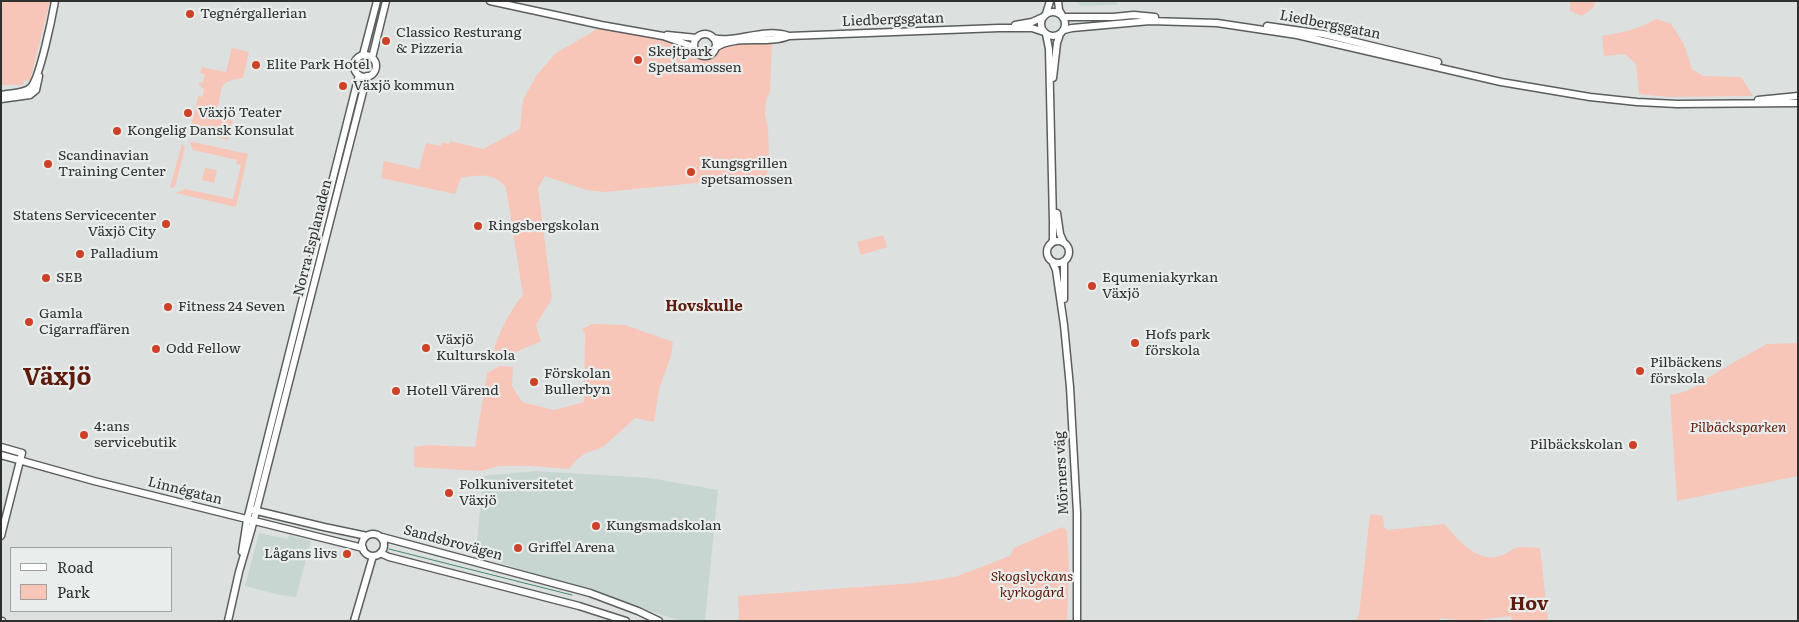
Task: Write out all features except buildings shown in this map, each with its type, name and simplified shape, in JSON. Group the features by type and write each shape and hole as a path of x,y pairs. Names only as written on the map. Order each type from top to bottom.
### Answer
{"main road":[{"path":"1,99 29,92 38,72 56,1"},
{"name":"Norra Esplanaden","path":"253,510 359,75 355,69 355,63 357,59 363,56 377,1"},
{"name":"Norra Esplanaden","path":"228,621 250,520 367,76 375,68 375,62 372,58 386,1"},
{"path":"490,1 600,25 663,36 694,48 698,53 705,56 711,54 715,48 713,38 705,34 697,38 694,48"},
{"path":"1050,1 1041,24 1049,49 1051,103 1052,176 1053,234 1047,254 1052,261 1059,263 1068,257 1069,251 1059,228 1052,176"},
{"path":"1051,103 1056,49 1066,24 1059,10 1058,1"},
{"path":"1045,15 1054,12 1063,16"},
{"name":"Liedbergsgatan","path":"999,28 1032,22 1045,15"},
{"name":"Liedbergsgatan","path":"1063,16 1113,17 1134,15 1214,20 1293,29 1323,34 1447,64 1502,78 1528,87"},
{"name":"Liedbergsgatan","path":"1062,32 1072,28 1150,21 1246,26 1297,35 1528,87 1583,96 1678,104 1798,103"},
{"name":"Liedbergsgatan","path":"713,38 722,39 780,33 788,36 999,28 1032,28 1045,33"},
{"path":"1045,33 1053,36 1062,32"},
{"path":"663,36 667,34 697,38"},
{"name":"Liedbergsgatan","path":"715,48 722,44 751,40 780,40 788,36"},
{"path":"363,56 372,58"},
{"path":"359,75 367,76"},
{"path":"1,94 29,92"},
{"name":"Liedbergsgatan","path":"1747,103 1750,101 1798,96"},
{"path":"1051,244 1057,241 1064,243"},
{"name":"Mörners väg","path":"1052,261 1056,270 1064,325 1070,387 1076,493 1077,621"},
{"name":"Mörners väg","path":"1064,261 1064,325"},
{"name":"Linnégatan","path":"1,447 21,456 94,481 362,548"},
{"name":"Linnégatan","path":"1,455 21,456"},
{"path":"1,536 21,456"},
{"path":"253,510 367,536 374,534 382,538 384,547 380,553 372,556 366,554 362,548 362,541 367,536"},
{"name":"Sandsbrovägen","path":"382,538 590,593 659,621"},
{"name":"Sandsbrovägen","path":"380,553 388,557 579,606 626,621"},
{"path":"354,621 372,556"}],"shaded area":[{"path":"1076,1 1117,1 1117,5 1081,6"},
{"name":"Kungsmadskolan","path":"535,471 650,478 718,490 705,621 681,621 476,555 483,476"},
{"path":"259,533 287,539 289,535 311,541 296,597 245,586"}],"green space":[{"path":"1,1 50,1 30,80 24,81 23,85 1,85"},
{"path":"1570,1 1596,1 1593,8 1582,16 1570,11"},
{"path":"1656,19 1671,24 1684,44 1692,69 1703,76 1741,77 1753,96 1668,97 1639,94 1636,64 1625,54 1604,56 1602,36 1630,30"},
{"path":"601,25 634,30 694,47 698,53 706,55 718,46 772,40 770,91 766,101 765,115 768,127 769,156 767,176 605,192 587,190 545,176 538,188 552,298 536,325 541,341 493,362 498,337 513,308 523,295 506,188 497,179 486,176 461,178 455,194 381,178 384,161 419,169 426,143 441,146 442,142 449,144 450,141 483,149 520,129 523,100 536,76 556,53"},
{"path":"232,48 249,52 243,78 227,82 224,85 216,111 222,118 233,120 228,140 190,131 198,96 202,97 204,90 199,84 199,82 203,83 205,75 200,73 202,67 226,72"},
{"path":"189,141 248,154 236,207 176,193 185,189 233,199 241,165 236,164 237,160 193,150"},
{"path":"182,143 185,148 175,187 170,188"},
{"path":"205,168 217,170 214,183 202,180"},
{"path":"883,235 887,247 861,255 857,242"},
{"path":"593,324 625,325 673,342 671,356 659,389 654,422 635,418 603,447 586,453 576,460 569,469 499,466 481,471 414,467 414,447 429,445 475,447 487,373 500,366 513,367 512,386 522,402 554,410 584,402 585,334 582,329"},
{"name":"Pilbäcksparken","path":"1798,343 1798,476 1677,501 1670,395 1691,389 1767,344"},
{"path":"1370,514 1383,516 1384,527 1388,530 1444,524 1470,549 1485,557 1506,554 1519,547 1540,548 1548,621 1512,621 1511,616 1469,621 1440,618 1440,621 1355,621 1359,615"},
{"name":"Skogslyckans kyrkogård","path":"1062,527 1067,531 1069,569 1067,621 739,621 738,596 915,583 955,577 1010,556 1014,548"}],"waterway":[{"path":"389,549 572,595"}],"place":[{"name":"Tegnérgallerian","path":"190,14"},
{"name":"Classico Resturang & Pizzeria","path":"386,41"},
{"name":"Skejtpark Spetsamossen","path":"638,60"},
{"name":"Elite Park Hotel","path":"256,65"},
{"name":"Växjö kommun","path":"343,86"},
{"name":"Växjö Teater","path":"188,113"},
{"name":"Kongelig Dansk Konsulat","path":"117,131"},
{"name":"Scandinavian Training Center","path":"48,164"},
{"name":"Kungsgrillen spetsamossen","path":"691,172"},
{"name":"Statens Servicecenter Växjö City","path":"166,224"},
{"name":"Ringsbergskolan","path":"478,226"},
{"name":"Palladium","path":"80,254"},
{"name":"SEB","path":"46,278"},
{"name":"Equmeniakyrkan Växjö","path":"1092,286"},
{"name":"Fitness 24 Seven","path":"168,307"},
{"name":"Gamla Cigarraffären","path":"29,322"},
{"name":"Hofs park förskola","path":"1135,343"},
{"name":"Växjö Kulturskola","path":"426,348"},
{"name":"Odd Fellow","path":"156,349"},
{"name":"Pilbäckens förskola","path":"1640,371"},
{"name":"Förskolan Bullerbyn","path":"534,382"},
{"name":"Hotell Värend","path":"396,391"},
{"name":"4:ans servicebutik","path":"84,435"},
{"name":"Pilbäckskolan","path":"1633,445"},
{"name":"Folkuniversitetet Växjö","path":"449,493"},
{"name":"Kungsmadskolan","path":"596,526"},
{"name":"Griffel Arena","path":"518,548"},
{"name":"Lågans livs","path":"347,554"}],"district":[{"name":"Hovskulle","path":"704,307"},
{"name":"Växjö","path":"57,378"},
{"name":"Hov","path":"1529,604"}]}
